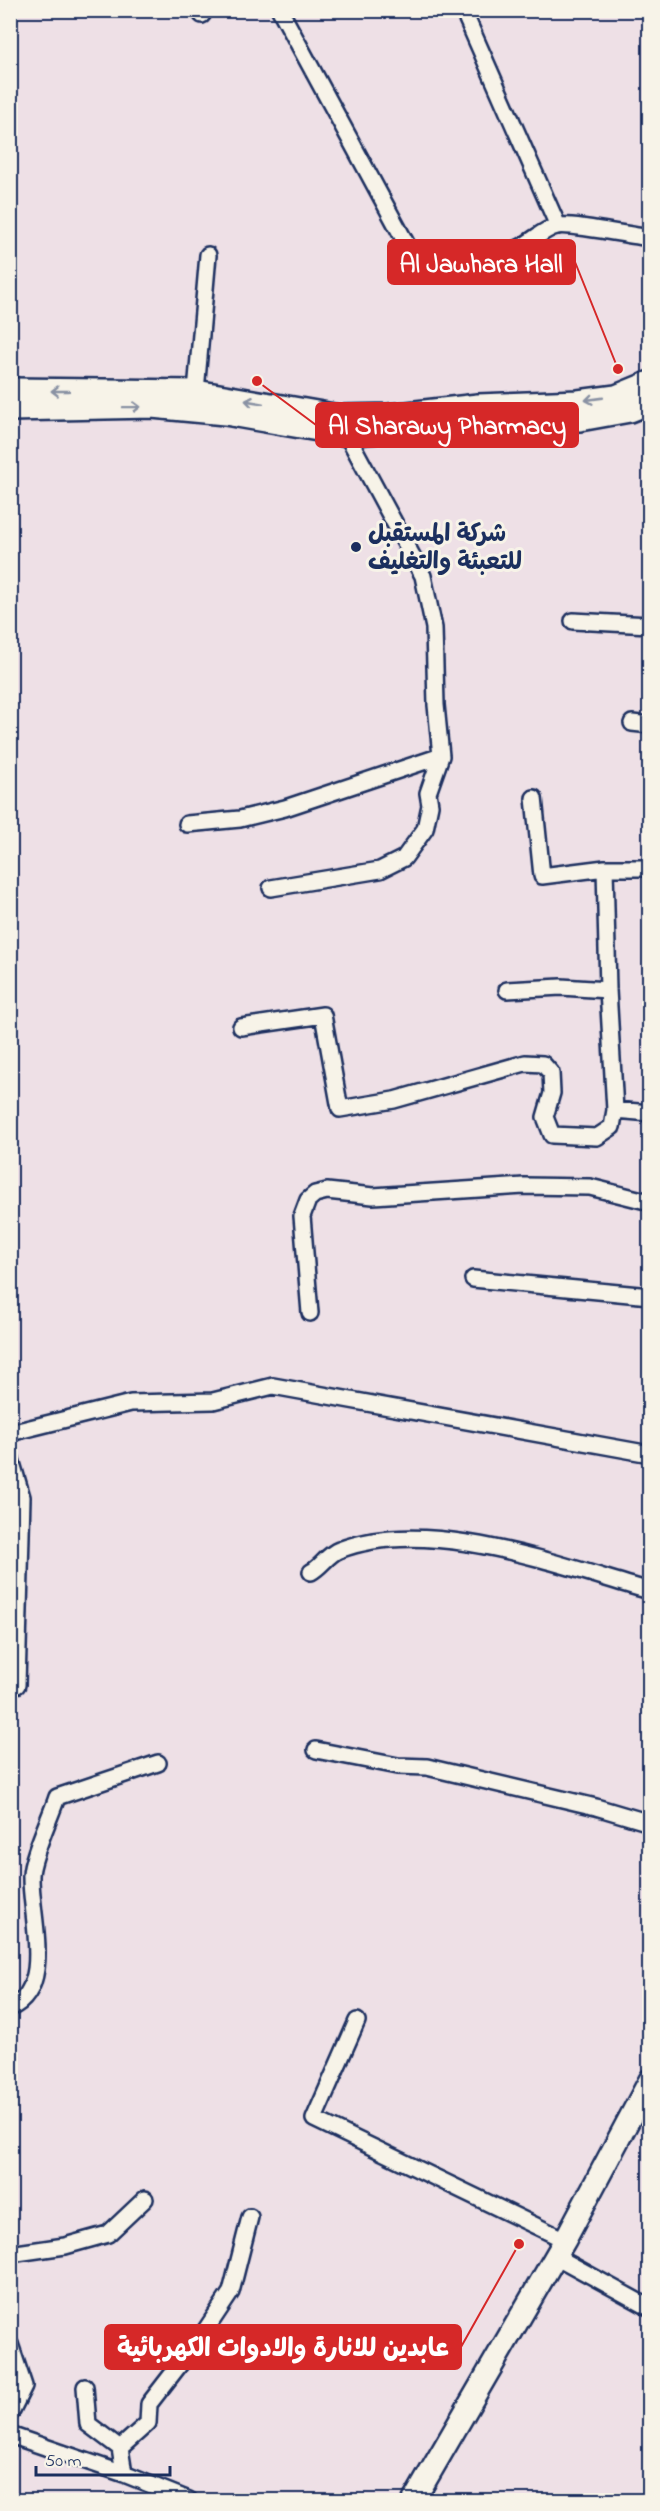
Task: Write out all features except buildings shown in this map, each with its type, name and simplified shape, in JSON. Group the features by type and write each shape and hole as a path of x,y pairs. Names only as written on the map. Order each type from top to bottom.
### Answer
{"street":[{"path":"280,10 414,253 432,265 462,269 519,248 558,226 650,238"},
{"path":"463,10 558,226"},
{"path":"196,391 208,255"},
{"path":"10,389 196,391 340,416 389,415 478,405 578,401 616,396 650,382"},
{"path":"10,410 152,407 225,414 347,435 498,420 580,420 630,411 650,403"},
{"path":"272,888 380,870 404,858 425,829 430,805 428,793 441,756 436,705 434,628 423,576 347,435"},
{"path":"573,621 650,625"},
{"path":"632,723 650,725"},
{"path":"187,824 240,819 285,808 441,756"},
{"path":"534,798 542,876 604,868 650,868"},
{"path":"241,1027 323,1015 340,1109 394,1100 525,1063 543,1064 551,1073 552,1093 544,1117 552,1135 597,1137 612,1127 615,1110 604,868"},
{"path":"507,990 561,987 608,990"},
{"path":"615,1110 650,1113"},
{"path":"310,1313 303,1216 308,1200 319,1192 330,1191 373,1196 524,1186 590,1187 650,1202"},
{"path":"473,1279 650,1296"},
{"path":"10,1432 131,1403 213,1401 273,1386 650,1454"},
{"path":"10,1456 22,1497 17,1686"},
{"path":"311,1572 337,1550 392,1537 449,1540 520,1554 650,1591"},
{"path":"316,1750 398,1766 427,1767 596,1807 650,1823"},
{"path":"10,2008 24,2001 35,1982 35,1926 31,1874 57,1797 158,1763"},
{"path":"357,2021 314,2119 560,2248 650,2308"},
{"path":"414,2500 560,2248 650,2080"},
{"path":"10,2254 66,2246 108,2234 145,2199"},
{"path":"120,2448 148,2423 149,2404 201,2337 231,2292 250,2217"},
{"path":"10,2344 24,2386 10,2414"},
{"path":"85,2386 88,2424 120,2448 124,2474"},
{"path":"10,2435 124,2474 189,2500"}],"place":[{"name":"Al Jawhara Hall","path":"618,369"},
{"name":"Al Sharawy Pharmacy","path":"257,381"},
{"name":"شركة المستقبل للتعبئة والتغليف","path":"356,547"},
{"name":"عابدين للانارة والادوات الكهربائية","path":"519,2244"}]}
